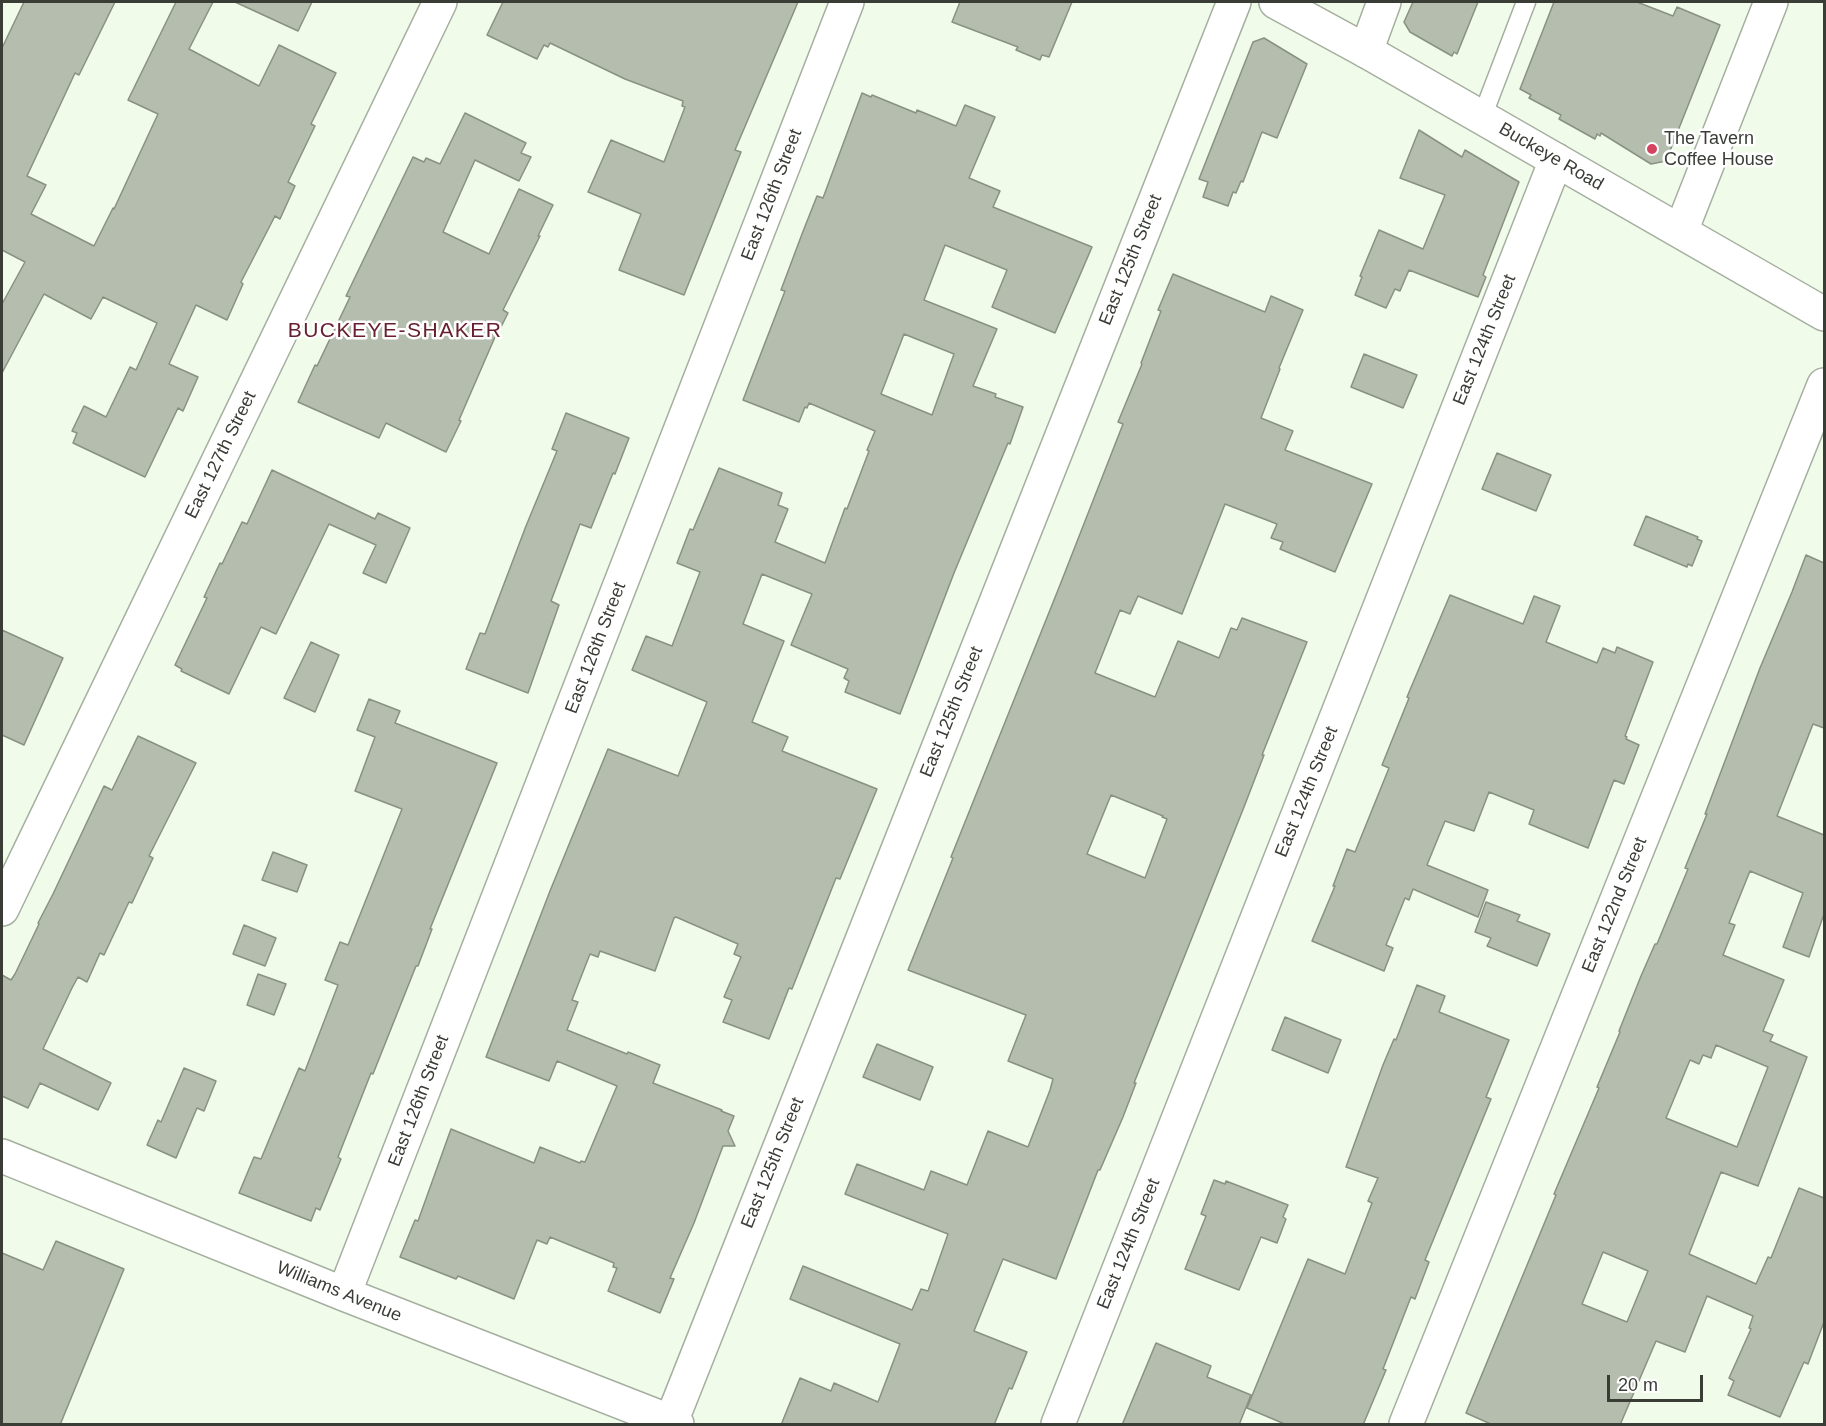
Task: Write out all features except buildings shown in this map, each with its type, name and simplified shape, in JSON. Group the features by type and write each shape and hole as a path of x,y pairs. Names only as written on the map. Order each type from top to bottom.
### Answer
{"street":[{"name":"East 127th Street","path":"2,909 441,2"},
{"name":"East 126th Street","path":"344,1294 847,2"},
{"name":"East 125th Street","path":"674,1423 1234,2"},
{"name":"Buckeye Road","path":"1276,2 1482,117 1824,314"},
{"path":"1366,51 1384,2"},
{"path":"1681,231 1772,2"},
{"name":"East 124th Street","path":"1058,1425 1557,160"},
{"name":"East 122nd Street","path":"1406,1425 1824,385"},
{"name":"Williams Avenue","path":"2,1156 344,1294 674,1423"}],"lane":[{"path":"1482,117 1526,2"}],"place":[{"name":"The Tavern Coffee House","path":"1652,149"}],"district":[{"name":"BUCKEYE-SHAKER","path":"395,331"}]}
